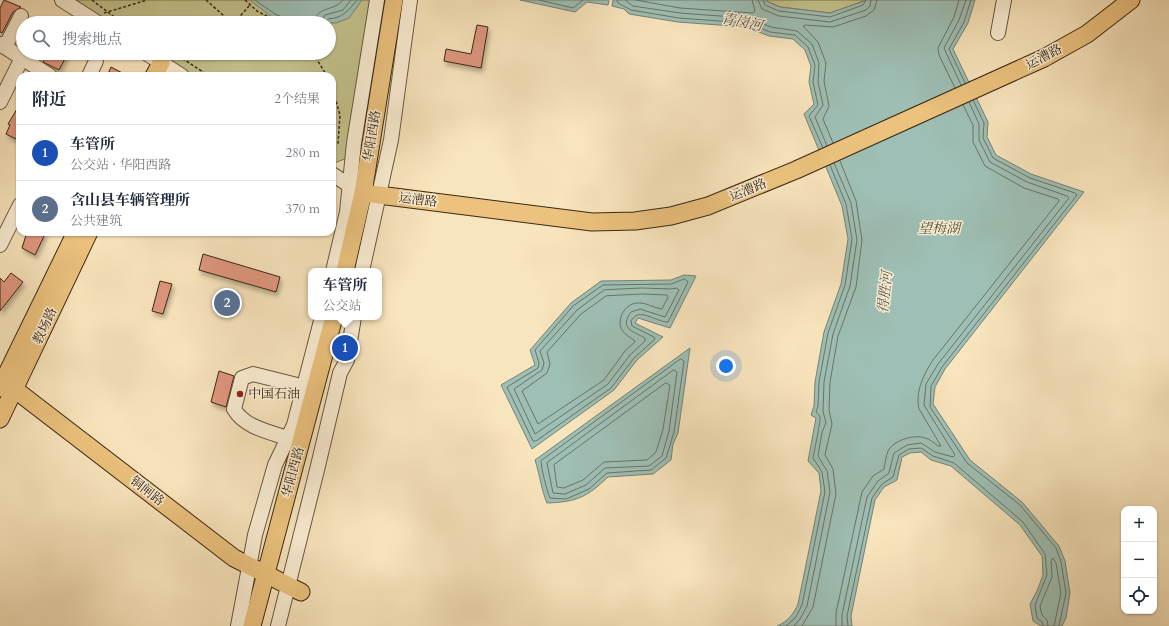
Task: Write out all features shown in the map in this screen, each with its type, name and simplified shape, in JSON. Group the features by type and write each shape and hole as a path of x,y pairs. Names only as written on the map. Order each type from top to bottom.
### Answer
{"main road":[{"name":"华阳西路","path":"345,268 356,189 394,0"},
{"name":"运漕路","path":"356,189 592,222 635,221 671,216 708,206 796,170 1044,58 1087,34 1130,0"},
{"name":"教场路","path":"0,419 5,384 74,236"},
{"name":"教场路","path":"5,384 87,236"},
{"name":"华阳西路","path":"252,626 266,574 294,440 333,320"},
{"name":"铜闸路","path":"5,384 234,558 295,588"}],"street":[{"path":"62,0 88,16"},
{"path":"334,268 347,212 356,189 354,143 377,0"},
{"path":"363,268 391,140 410,0"},
{"path":"998,34 1004,0"},
{"path":"16,24 3,45 16,52"},
{"path":"17,72 24,60"},
{"path":"30,60 45,72"},
{"path":"155,60 167,69"},
{"path":"91,72 96,61"},
{"path":"0,102 16,74"},
{"name":"运漕路","path":"336,176 356,189"},
{"path":"0,245 16,213"},
{"path":"238,626 255,535 276,465 294,440 250,425 238,417 234,409 242,378 253,374 310,388 321,320"},
{"path":"278,626 295,588 340,373 346,360 353,320"}],"path":[{"path":"92,0 113,16"},
{"path":"101,16 108,12 147,0"},
{"path":"206,0 225,16"},
{"path":"245,0 266,16"},
{"path":"239,16 250,4"},
{"path":"317,60 325,72"},
{"path":"167,69 185,72"},
{"path":"336,101 340,115 338,144"}],"shaded area":[{"path":"71,0 383,0 364,145 347,158 336,162 336,72 185,72 166,60 336,60 336,16 96,16"},
{"path":"764,0 867,0 830,13 780,7"}],"water":[{"path":"250,0 362,0 349,18 336,23 336,16 270,16"},
{"path":"520,0 609,0 608,5 587,2 575,12"},
{"name":"望梅湖","path":"613,0 764,0 780,7 830,13 867,0 975,0 968,23 953,49 988,122 987,137 996,155 1031,174 1084,192 945,369 935,387 933,404 970,460 1022,502 1059,546 1065,561 1070,593 1066,618 1062,626 1041,626 1033,621 1030,604 1043,575 1042,556 1020,525 951,466 931,460 921,452 910,453 902,457 897,480 884,487 875,500 851,616 852,626 777,626 790,617 798,604 821,491 819,473 808,461 816,418 811,415 814,406 815,382 824,332 841,284 848,239 842,206 804,114 814,104 809,82 811,66 805,50 793,39 769,36 746,27 678,22 629,14 624,9 612,6"},
{"path":"684,275 696,276 670,328 638,318 635,323 663,337 637,360 614,390 532,449 501,385 535,365 530,350 571,303 601,281 671,280"},
{"path":"690,348 678,433 673,444 671,460 653,474 608,477 587,494 574,500 547,503 535,460"}],"building":[{"path":"4,0 21,7 13,12 2,33 0,32 0,8"},
{"path":"477,25 488,27 481,68 444,61 446,49 471,54"},
{"path":"44,60 64,60 59,70 43,62"},
{"path":"111,67 120,72 109,72"},
{"path":"16,111 16,139 6,134 10,125 8,124"},
{"path":"26,236 44,236 35,255 22,248"},
{"path":"203,254 280,277 276,292 199,270"},
{"path":"11,273 23,282 0,311 0,278 4,282"},
{"path":"160,281 172,284 163,314 152,311"},
{"path":"219,371 234,376 226,407 211,402"}],"place":[{"name":"含山县车辆管理所","path":"227,303"},
{"name":"车管所","path":"345,348"},
{"name":"中国石油","path":"240,394"}],"water label":[{"name":"青岗河","path":"742,22"},
{"name":"得胜河","path":"885,292"}]}
